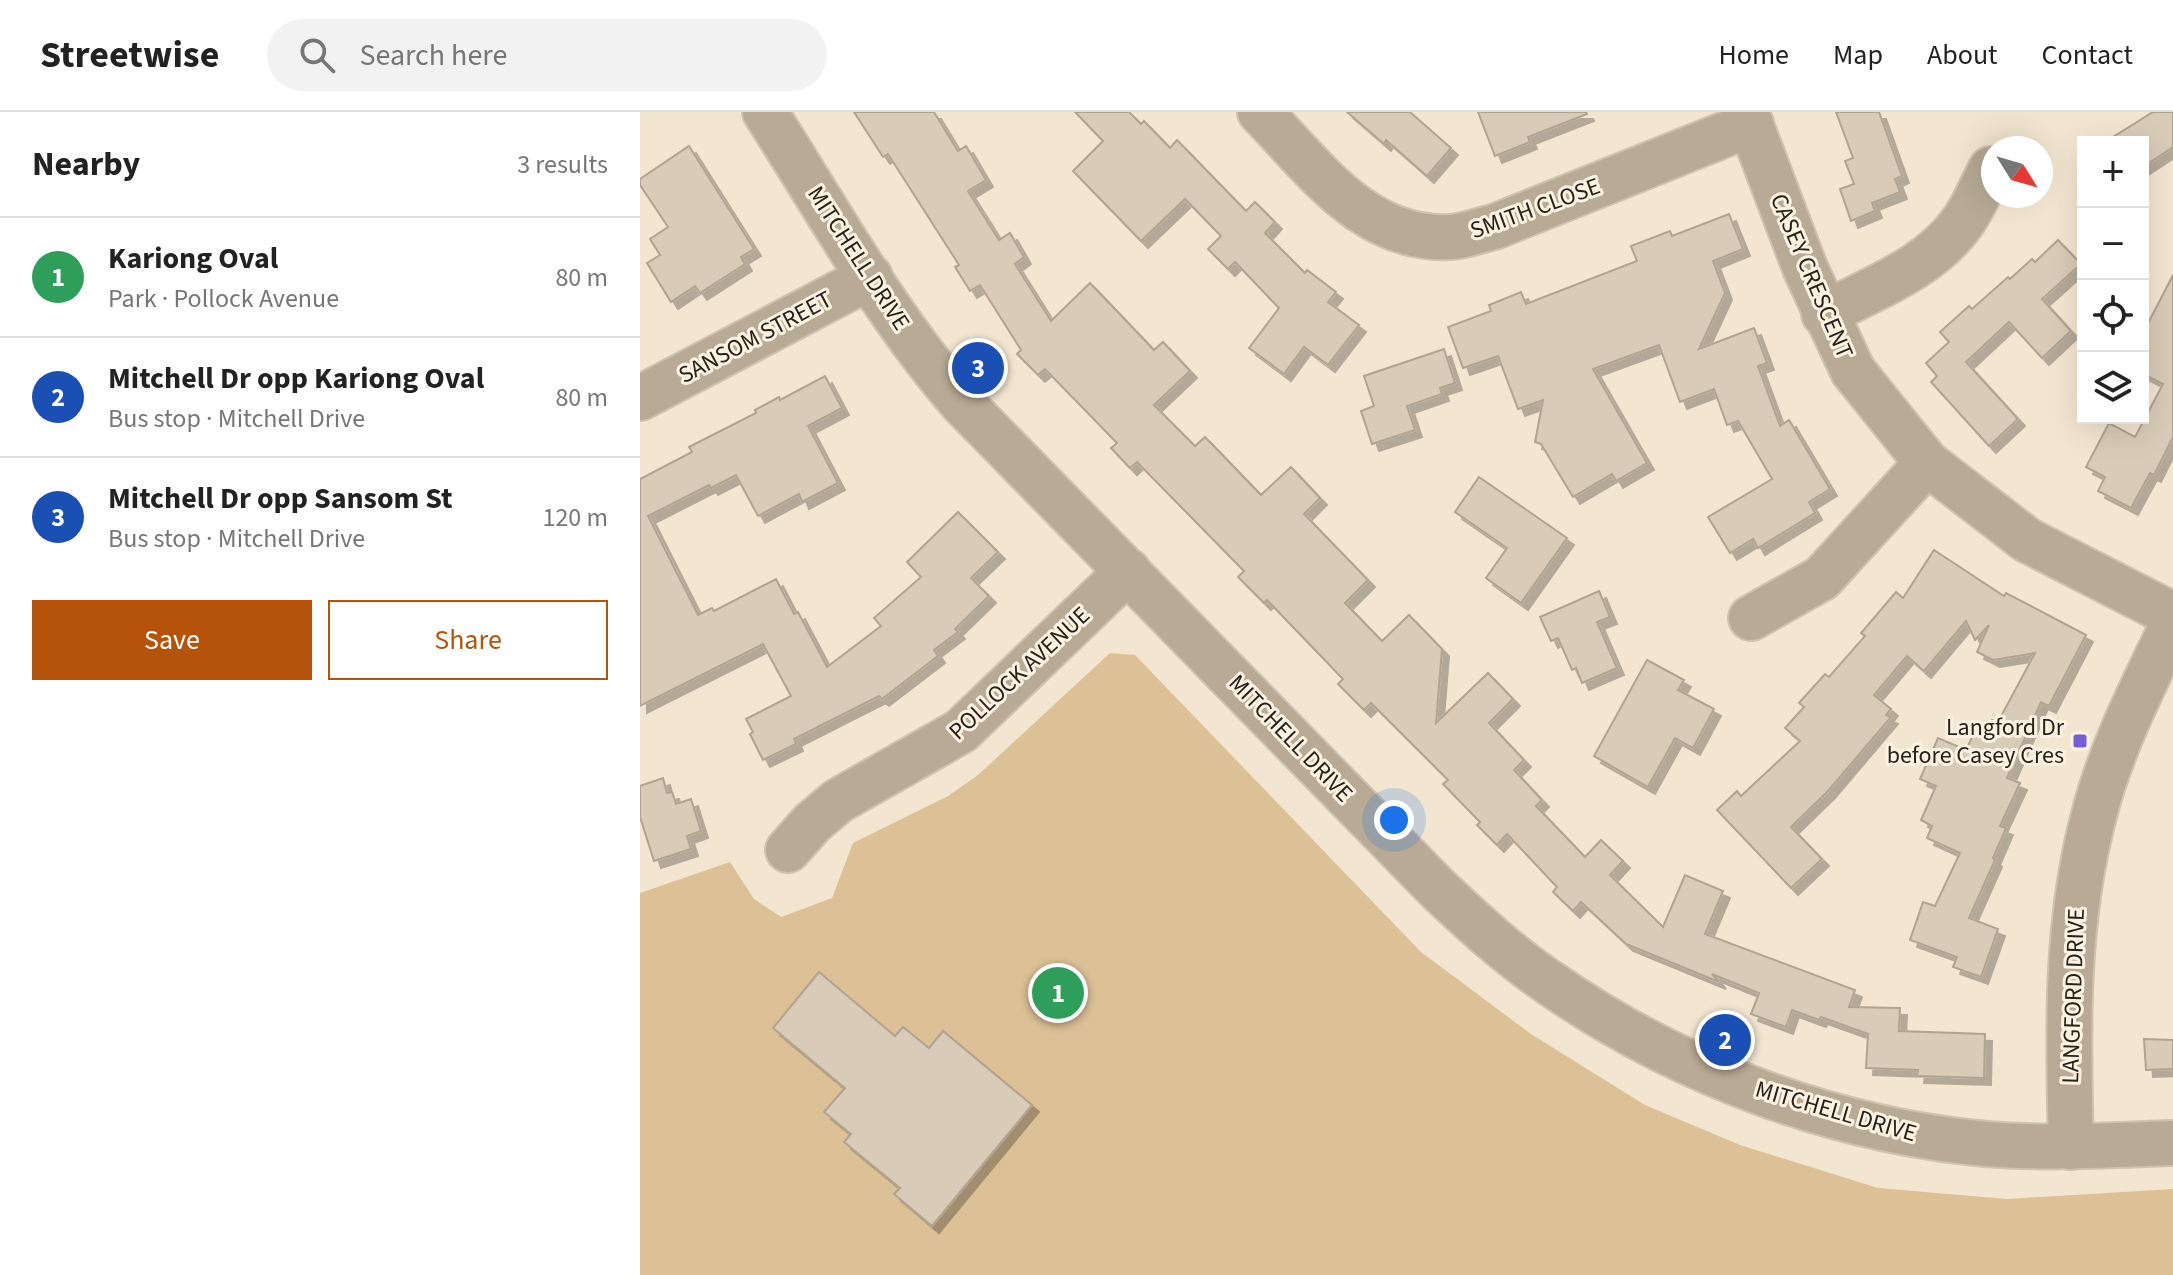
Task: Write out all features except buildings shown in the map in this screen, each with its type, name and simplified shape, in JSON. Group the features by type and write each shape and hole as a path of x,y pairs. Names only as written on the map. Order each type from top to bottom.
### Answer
{"street":[{"name":"MITCHELL DRIVE","path":"765,112 929,365 962,403 1456,906 1533,970 1596,1013 1642,1039 1717,1075 1829,1114 1878,1127 1985,1144 2071,1147 2173,1143"},
{"name":"SMITH CLOSE","path":"1260,112 1342,196 1375,222 1407,235 1453,237 1494,227 1748,118"},
{"name":"CASEY CRESCENT","path":"1748,118 1824,314 1853,371 1927,463 2027,540 2173,615"},
{"path":"1824,314 1919,265 1965,220 1981,189"},
{"name":"SANSOM STREET","path":"640,398 870,277"},
{"path":"1751,618 1822,578 1927,463"},
{"name":"POLLOCK AVENUE","path":"788,850 812,823 838,801 961,731 1128,571"},
{"name":"LANGFORD DRIVE","path":"2071,1147 2069,957 2077,889 2094,814 2112,757 2173,624"}],"shaded area":[{"path":"1110,653 1135,655 1421,952 1531,1034 1645,1105 1740,1145 1878,1188 2007,1199 2173,1189 2173,1275 640,1275 640,893 730,862 754,899 781,917 832,898 853,843 948,796 978,775"}],"place":[{"name":"Mitchell Dr opp Sansom St","path":"978,368"},
{"name":"Langford Dr before Casey Cres","path":"2080,741"},
{"name":"Kariong Oval","path":"1058,993"},
{"name":"Mitchell Dr opp Kariong Oval","path":"1725,1040"}]}
